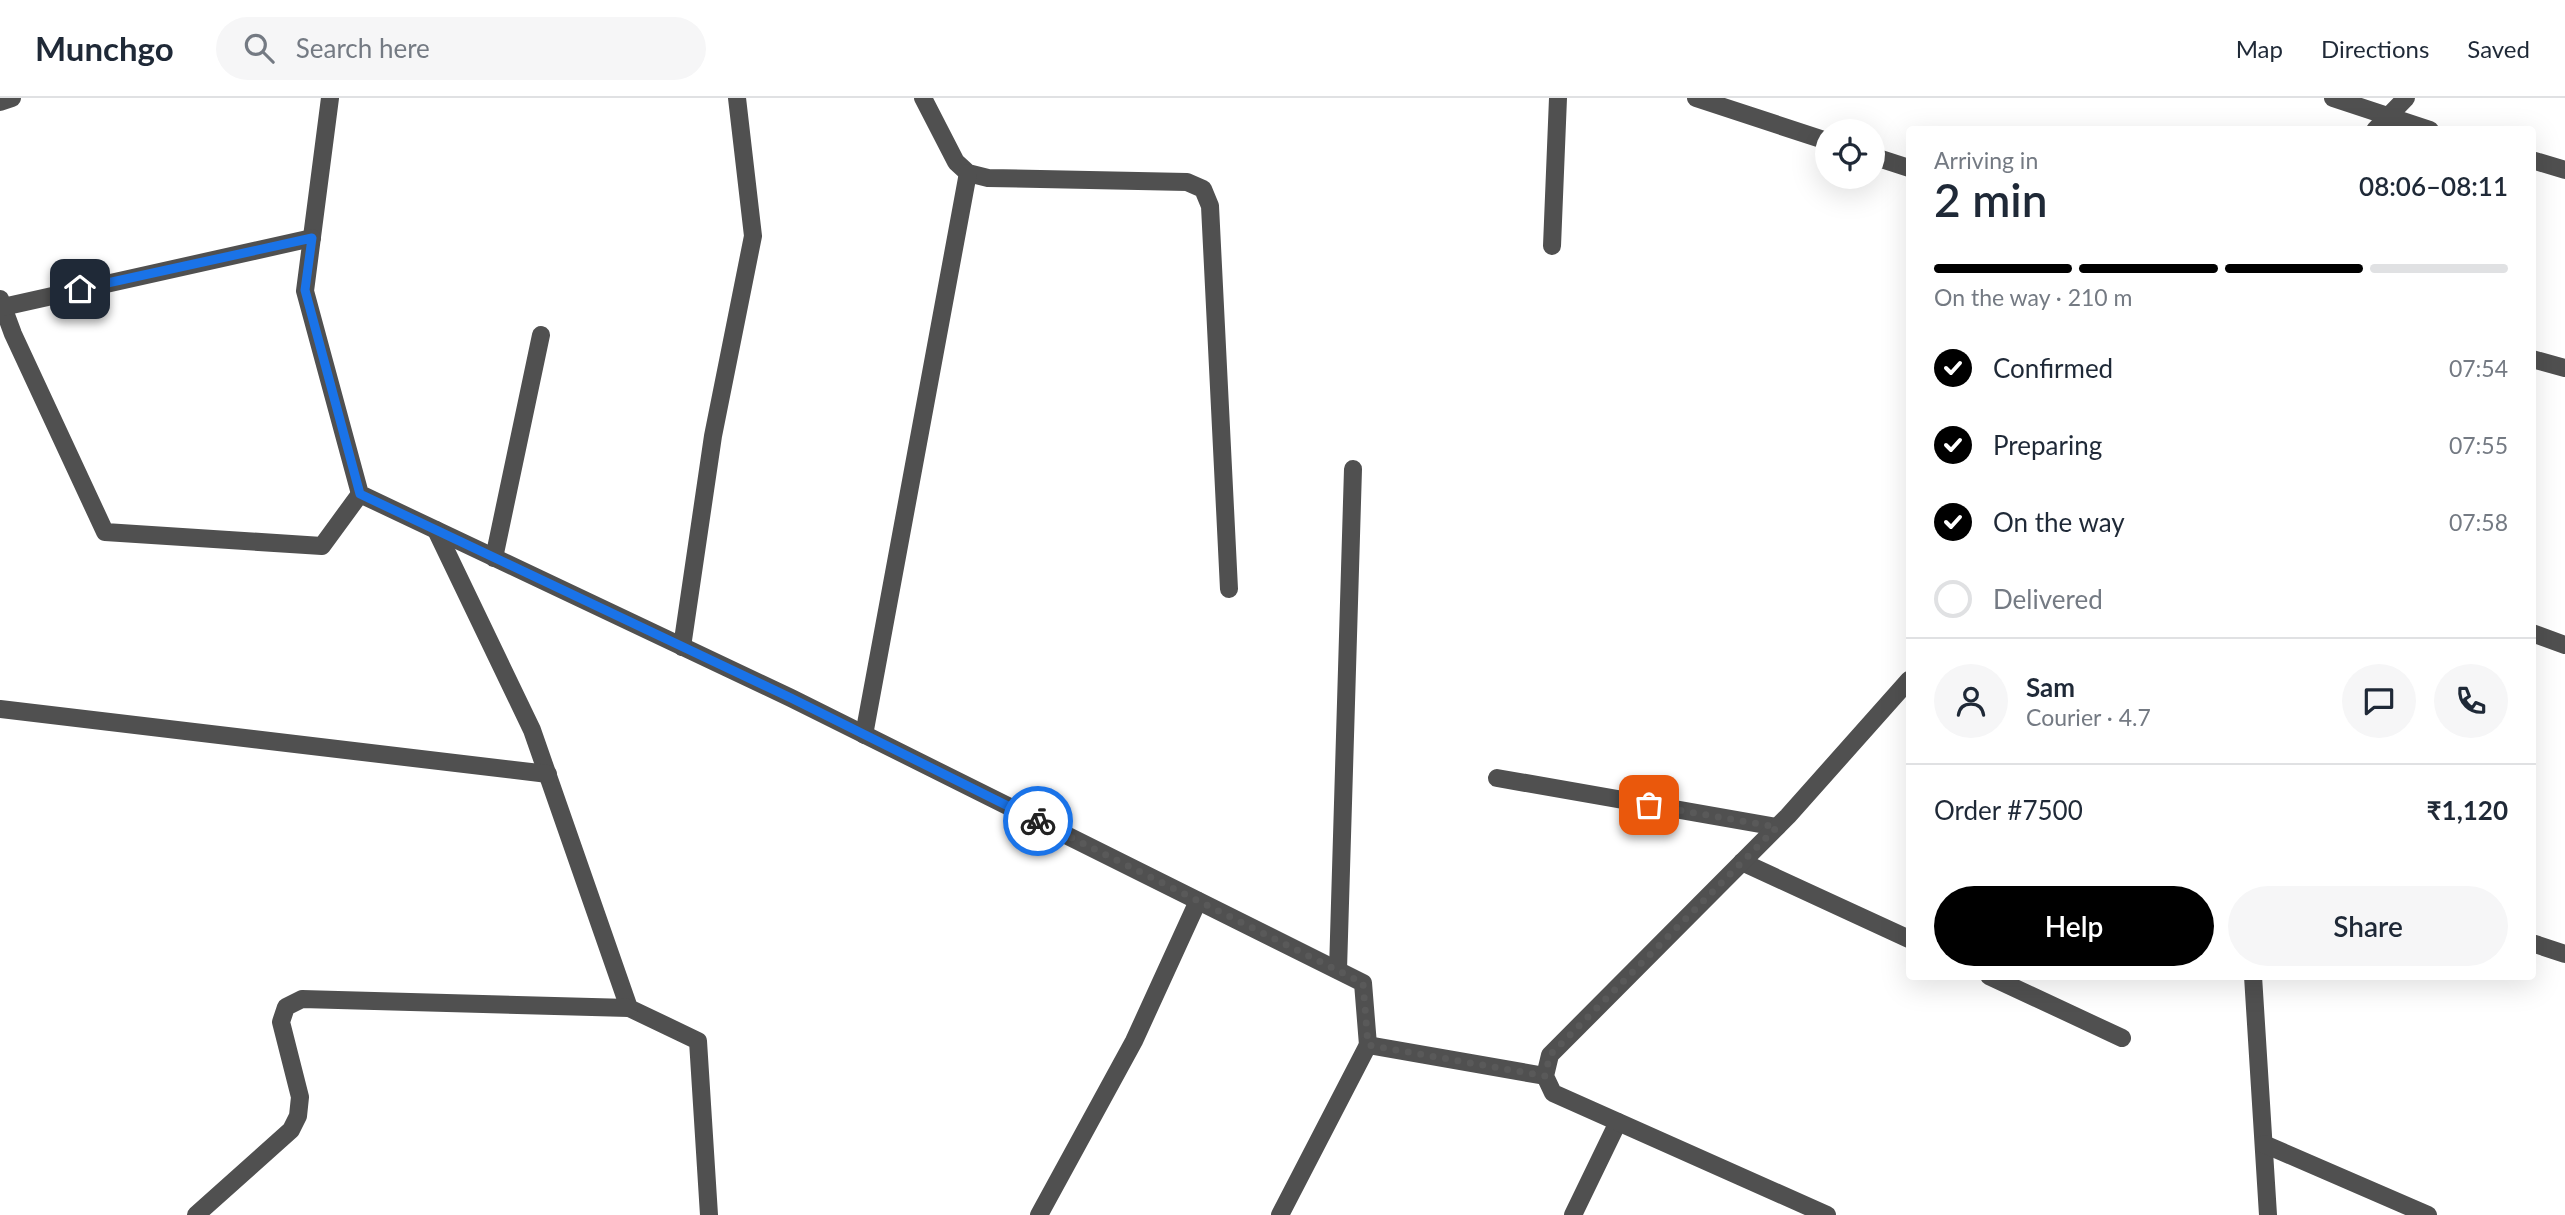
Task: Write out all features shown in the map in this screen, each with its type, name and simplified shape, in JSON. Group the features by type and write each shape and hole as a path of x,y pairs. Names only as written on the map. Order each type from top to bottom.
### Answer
{"street":[{"path":"0,102 12,98"},
{"path":"330,98 305,290 360,494 864,735 1363,983 1368,1045 1280,1215"},
{"path":"682,647 713,436 753,236 737,98"},
{"path":"923,98 956,162 968,173 988,178 1187,182 1203,189 1210,206 1230,589"},
{"path":"1552,246 1558,98"},
{"path":"1696,98 1815,137"},
{"path":"2333,98 2381,123 2402,126"},
{"path":"2381,123 2406,98"},
{"path":"1885,160 1906,167"},
{"path":"2536,161 2565,170"},
{"path":"864,735 968,173"},
{"path":"312,238 1,303 105,532 322,546 360,494"},
{"path":"494,558 541,335"},
{"path":"2536,360 2565,368"},
{"path":"1338,970 1353,469"},
{"path":"436,530 533,730 629,1008"},
{"path":"2536,634 2565,645"},
{"path":"1827,1215 1553,1093 1545,1076 1550,1055 1777,827 1906,684"},
{"path":"0,709 548,774"},
{"path":"1497,778 1777,827"},
{"path":"1742,862 1906,938"},
{"path":"1039,1215 1134,1041 1198,901"},
{"path":"2536,944 2565,954"},
{"path":"1998,980 2122,1038"},
{"path":"2253,980 2268,1215"},
{"path":"196,1215 291,1130 299,1116 300,1097 281,1022 286,1007 302,999 629,1008 698,1041 709,1215"},
{"path":"1368,1045 1545,1076"},
{"path":"1573,1215 1618,1122"},
{"path":"2264,1143 2428,1215"}],"way so far":[{"path":"1038,821 1363,983 1368,1045 1545,1076 1550,1055 1777,827 1649,805"}],"route":[{"path":"80,289 312,238 305,290 360,494 791,698 1038,821"}]}
